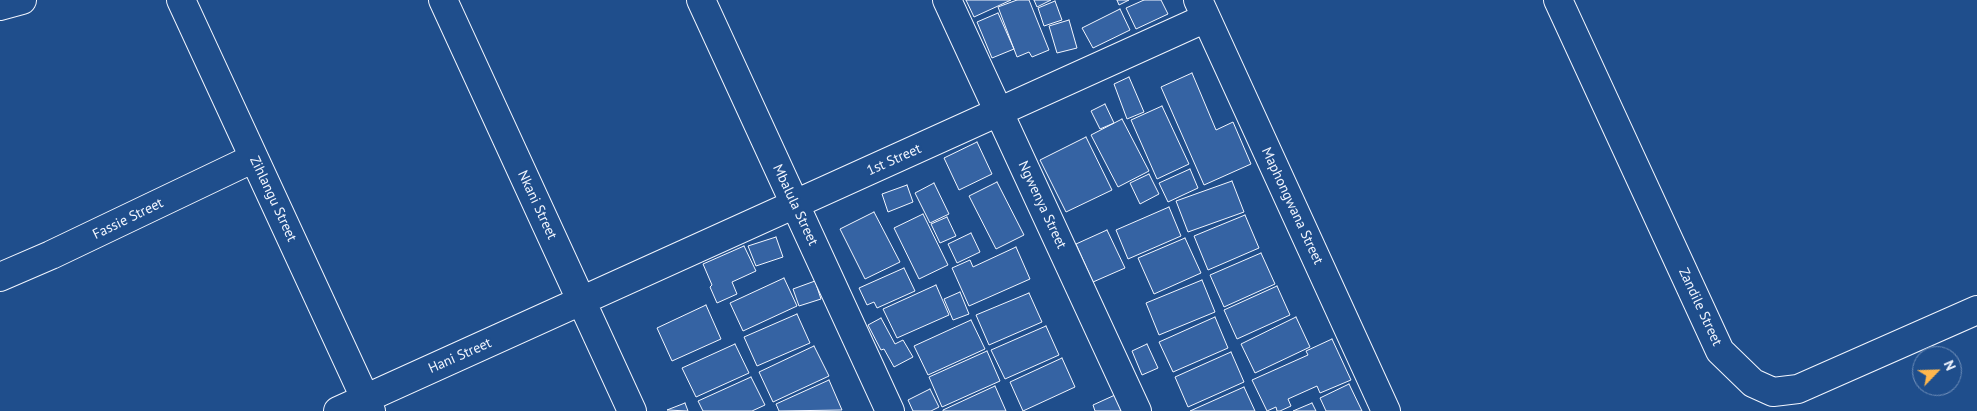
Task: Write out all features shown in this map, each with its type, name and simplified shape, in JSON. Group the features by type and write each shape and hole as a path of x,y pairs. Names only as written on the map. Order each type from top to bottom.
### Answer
{"street":[{"path":"0,6 22,0"},
{"name":"Zihlangu Street","path":"181,0 368,405"},
{"name":"Nkani Street","path":"443,0 632,411"},
{"name":"Mbalula Street","path":"701,0 890,411"},
{"name":"Ngwenya Street","path":"947,0 1137,411"},
{"name":"Zandile Street","path":"1558,0 1720,351 1753,383 1773,392 1798,389 1977,310"},
{"name":"1st Street","path":"582,301 999,112 1202,9"},
{"name":"Maphongwana Street","path":"1202,9 1386,411"},
{"name":"Fassie Street","path":"0,277 51,255 254,158"},
{"name":"Hani Street","path":"338,411 368,405 582,301"}],"building":[{"path":"966,0 1011,0 974,17"},
{"path":"1017,0 1029,0 1049,50 1032,57 1029,52 1017,57 998,7"},
{"path":"1034,0 1051,0 1037,7"},
{"path":"1117,0 1129,0 1119,5"},
{"path":"1144,0 1161,0 1168,14 1136,29 1126,8"},
{"path":"1055,1 1062,20 1044,26 1038,8"},
{"path":"1120,9 1130,30 1093,48 1082,28"},
{"path":"998,13 1014,49 992,58 977,22"},
{"path":"1069,20 1077,48 1057,53 1049,26"},
{"path":"1192,73 1216,130 1233,122 1251,164 1204,185 1161,87"},
{"path":"1129,77 1144,112 1127,119 1114,84"},
{"path":"1105,104 1114,123 1100,129 1091,111"},
{"path":"1162,106 1189,164 1157,179 1131,120"},
{"path":"1122,119 1149,171 1118,187 1091,135"},
{"path":"1086,137 1112,190 1066,212 1040,160"},
{"path":"977,142 992,174 959,190 944,158"},
{"path":"1190,169 1198,188 1168,202 1159,183"},
{"path":"1149,174 1159,194 1140,204 1130,183"},
{"path":"1232,181 1244,212 1188,232 1176,201"},
{"path":"997,182 1024,235 996,249 969,196"},
{"path":"934,183 949,214 930,223 915,193"},
{"path":"907,185 913,202 888,212 882,194"},
{"path":"1169,207 1181,236 1128,259 1116,230"},
{"path":"874,212 900,262 865,279 840,229"},
{"path":"923,214 948,265 919,279 894,228"},
{"path":"1245,215 1259,248 1208,270 1194,236"},
{"path":"947,217 956,236 940,243 931,224"},
{"path":"1107,230 1125,268 1093,282 1076,244"},
{"path":"971,233 980,252 957,263 948,244"},
{"path":"776,237 783,257 756,266 748,246"},
{"path":"1185,238 1201,273 1154,294 1138,258"},
{"path":"744,246 756,271 732,282 737,294 717,303 703,264"},
{"path":"1016,247 1030,279 969,306 952,268 970,260 973,267"},
{"path":"1261,253 1275,284 1224,307 1210,275"},
{"path":"904,268 915,291 877,308 874,302 867,305 859,288"},
{"path":"784,278 797,306 743,331 730,303"},
{"path":"1202,280 1215,312 1159,335 1146,303"},
{"path":"815,281 821,299 799,306 793,289"},
{"path":"936,285 949,315 897,338 883,309"},
{"path":"1277,286 1290,315 1237,339 1224,310"},
{"path":"960,292 969,314 953,320 944,299"},
{"path":"1029,293 1042,322 989,345 976,315"},
{"path":"706,305 721,339 672,361 657,328"},
{"path":"797,314 810,343 757,366 744,337"},
{"path":"1215,317 1228,348 1173,372 1159,342"},
{"path":"1296,317 1310,347 1255,373 1241,344"},
{"path":"881,318 895,344 903,340 913,357 894,367 884,349 881,350 868,325"},
{"path":"971,320 985,349 928,375 914,346"},
{"path":"1046,326 1059,355 1005,379 991,350"},
{"path":"1332,339 1351,380 1320,393 1317,386 1288,399 1291,406 1280,411 1277,411 1276,407 1267,411 1252,380 1308,355 1306,351"},
{"path":"735,344 749,373 696,397 682,368"},
{"path":"1147,344 1158,368 1142,375 1132,351"},
{"path":"814,346 829,376 773,402 759,372"},
{"path":"987,351 1000,381 942,407 929,377"},
{"path":"1231,352 1244,382 1188,407 1175,377"},
{"path":"1062,358 1075,387 1023,411 1010,382"},
{"path":"751,377 765,405 752,411 703,411 698,401"},
{"path":"829,380 842,410 779,411 776,404"},
{"path":"1349,384 1362,411 1326,411 1320,398"},
{"path":"995,386 1006,411 943,411 943,410"},
{"path":"1244,387 1255,411 1190,411"},
{"path":"930,389 939,407 931,411 913,411 908,400"},
{"path":"1115,395 1122,411 1095,411 1093,405"},
{"path":"685,403 688,411 667,410"},
{"path":"1312,403 1316,411 1293,411"}]}
